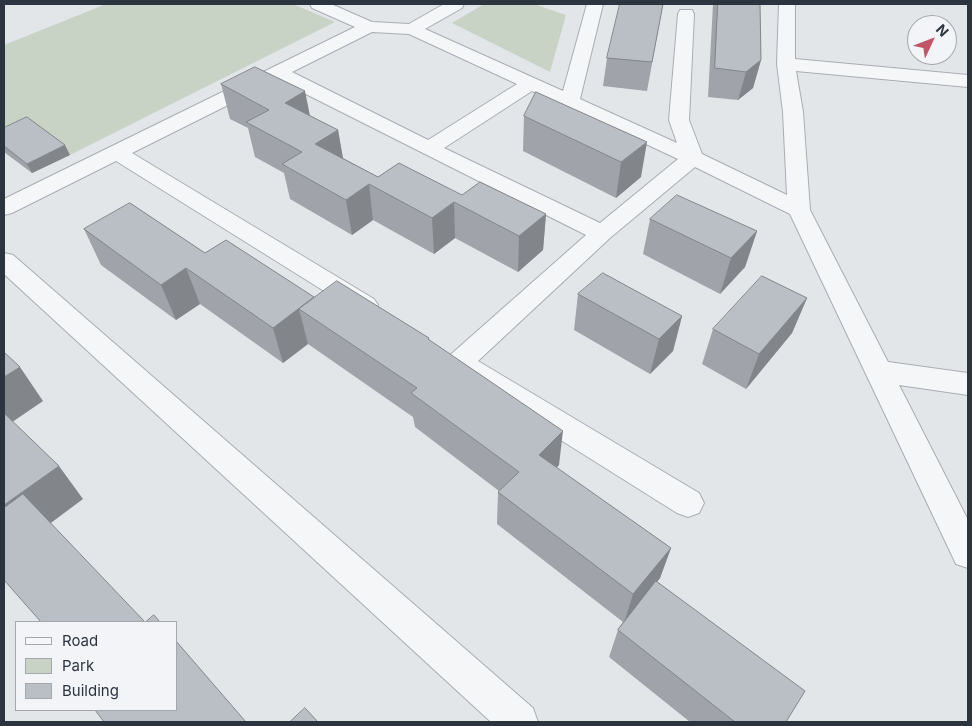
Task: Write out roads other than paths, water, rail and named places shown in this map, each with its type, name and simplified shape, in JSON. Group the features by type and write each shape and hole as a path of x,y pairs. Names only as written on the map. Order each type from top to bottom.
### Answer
{"street":[{"path":"318,4 369,26 412,29 570,100 799,210"},
{"path":"412,29 456,4"},
{"path":"570,100 594,4"},
{"path":"786,4 786,64 793,112 799,210 968,554"},
{"path":"686,14 680,120 693,158"},
{"path":"4,208 369,26"},
{"path":"786,64 968,81"},
{"path":"277,72 602,234"},
{"path":"429,149 531,84"},
{"path":"116,152 384,317"},
{"path":"688,503 451,358 693,158"},
{"path":"4,261 519,722"},
{"path":"878,371 968,384"}]}
